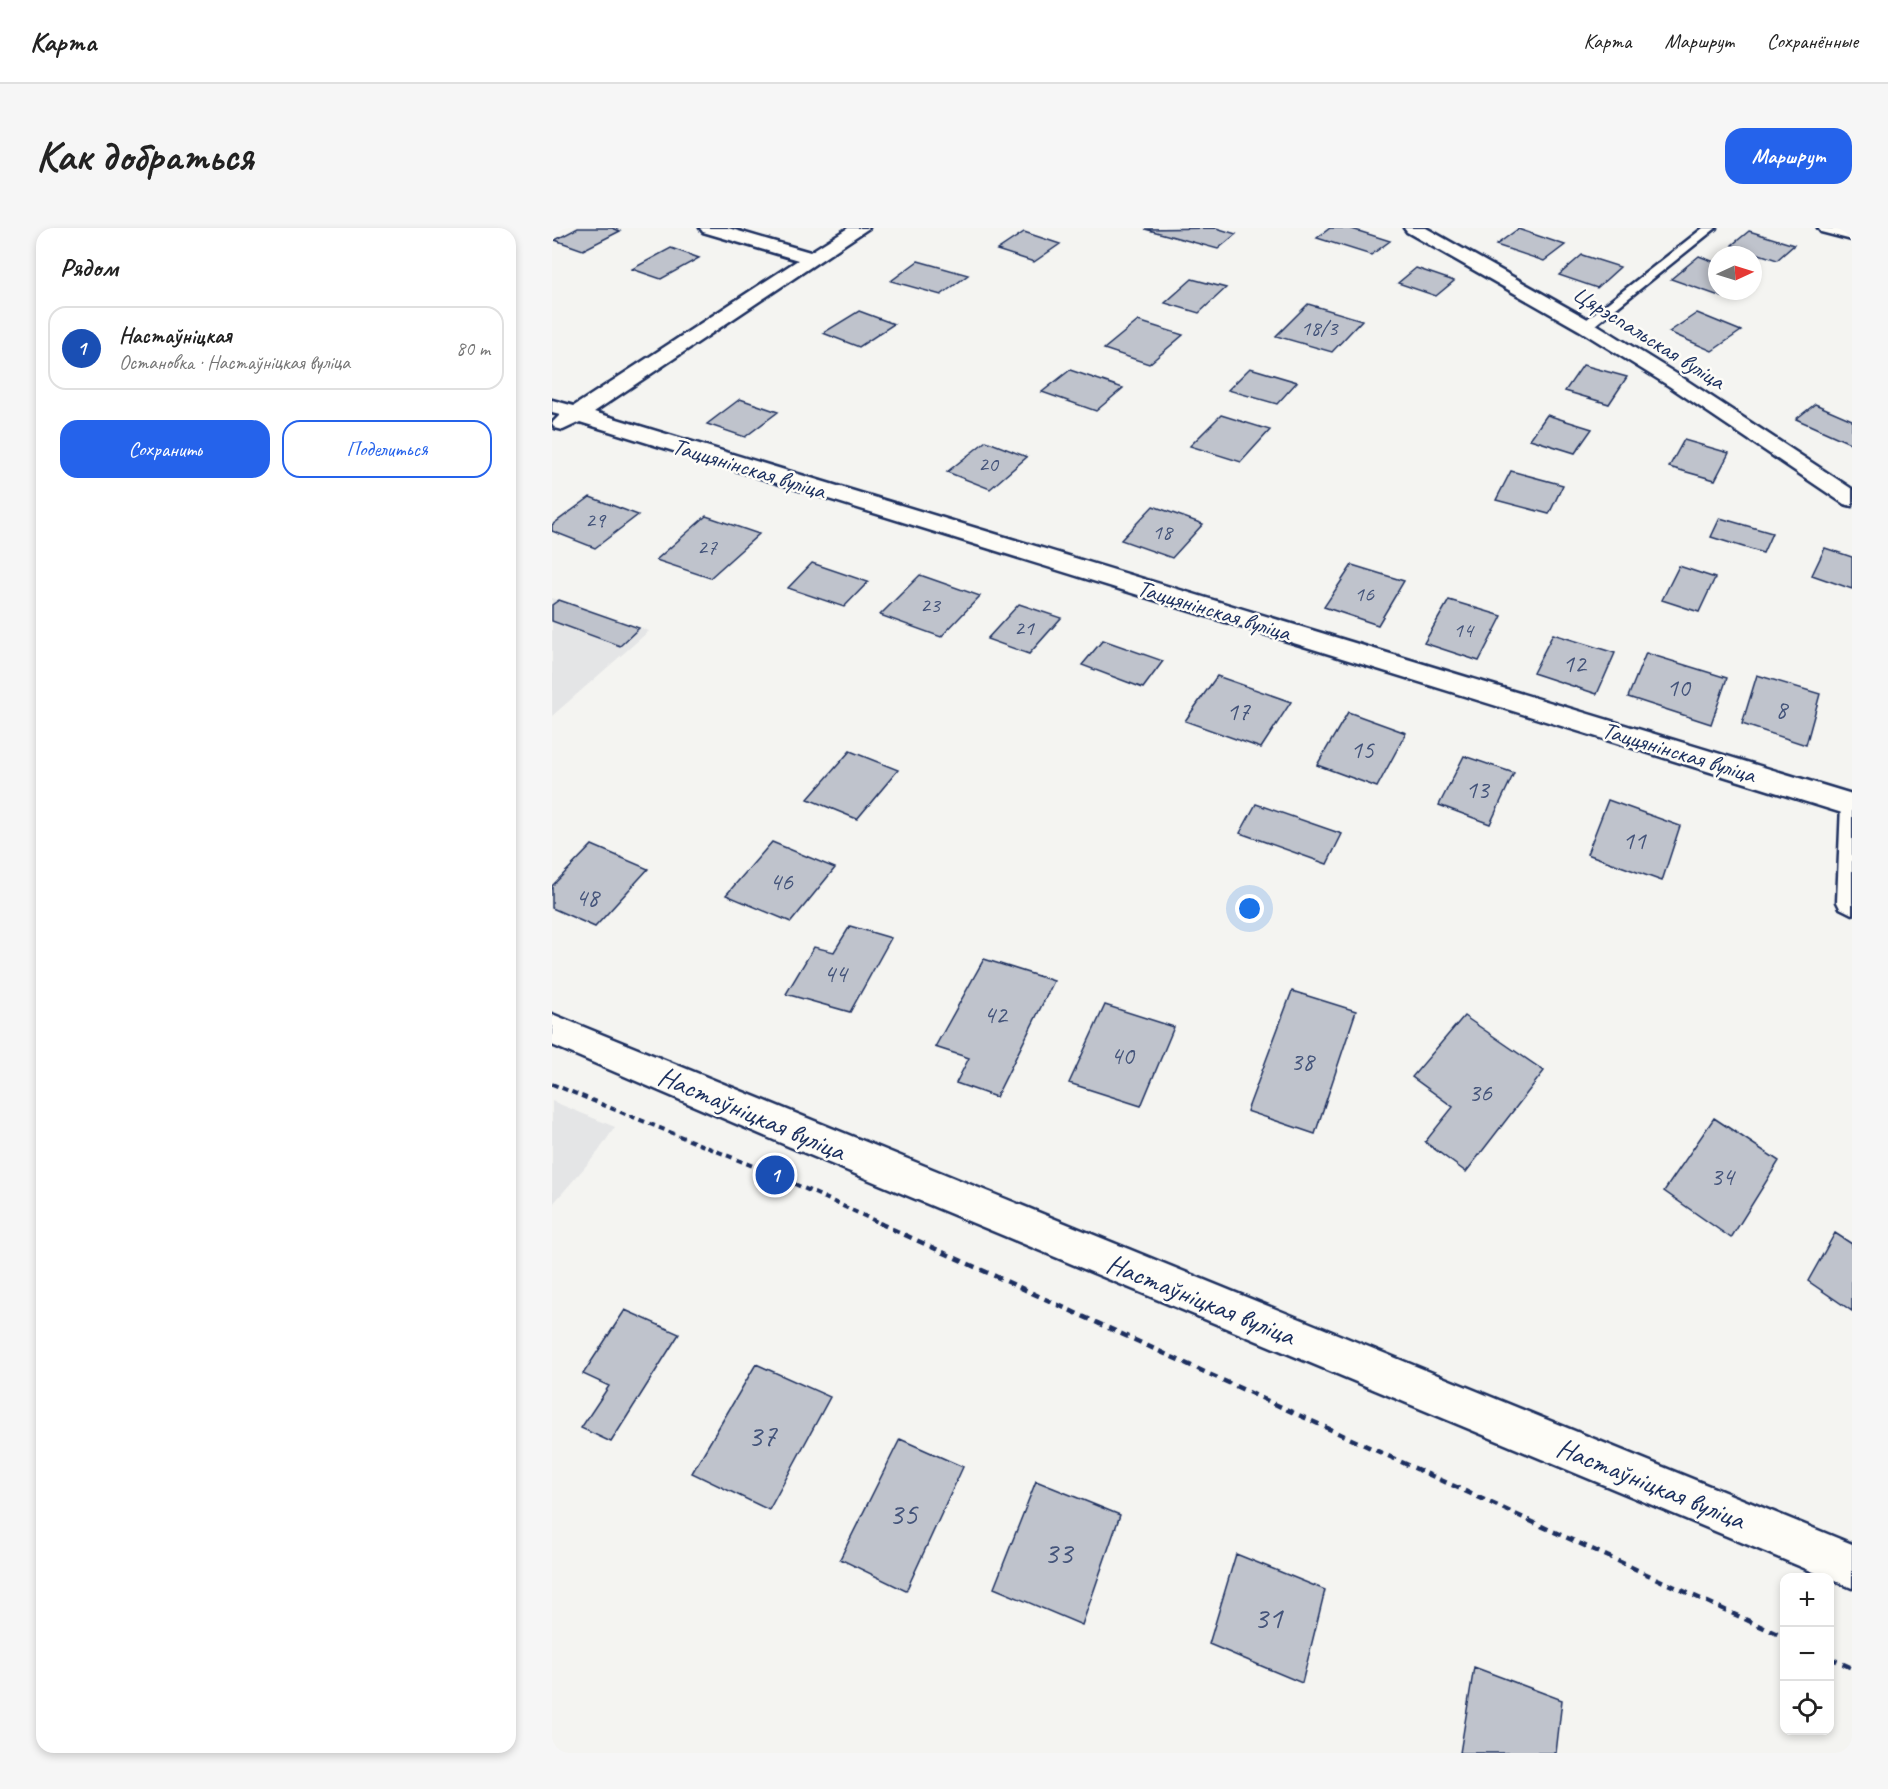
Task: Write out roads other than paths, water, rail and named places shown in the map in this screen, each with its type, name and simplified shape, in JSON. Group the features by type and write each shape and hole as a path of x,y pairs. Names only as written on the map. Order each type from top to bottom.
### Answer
{"street":[{"path":"709,228 813,259"},
{"path":"552,430 564,410 860,228"},
{"name":"Цярэспальская вуліца","path":"1413,228 1586,326 1676,382 1852,499"},
{"path":"1827,228 1852,235"},
{"name":"Таццянінская вуліца","path":"564,410 1851,804"},
{"name":"Настаўніцкая вуліца","path":"552,1029 801,1134 1852,1566"}],"lane":[{"path":"1586,326 1710,228"},
{"path":"1851,804 1847,902 1852,906"}],"place":[{"name":"Настаўніцкая","path":"775,1175"}]}
